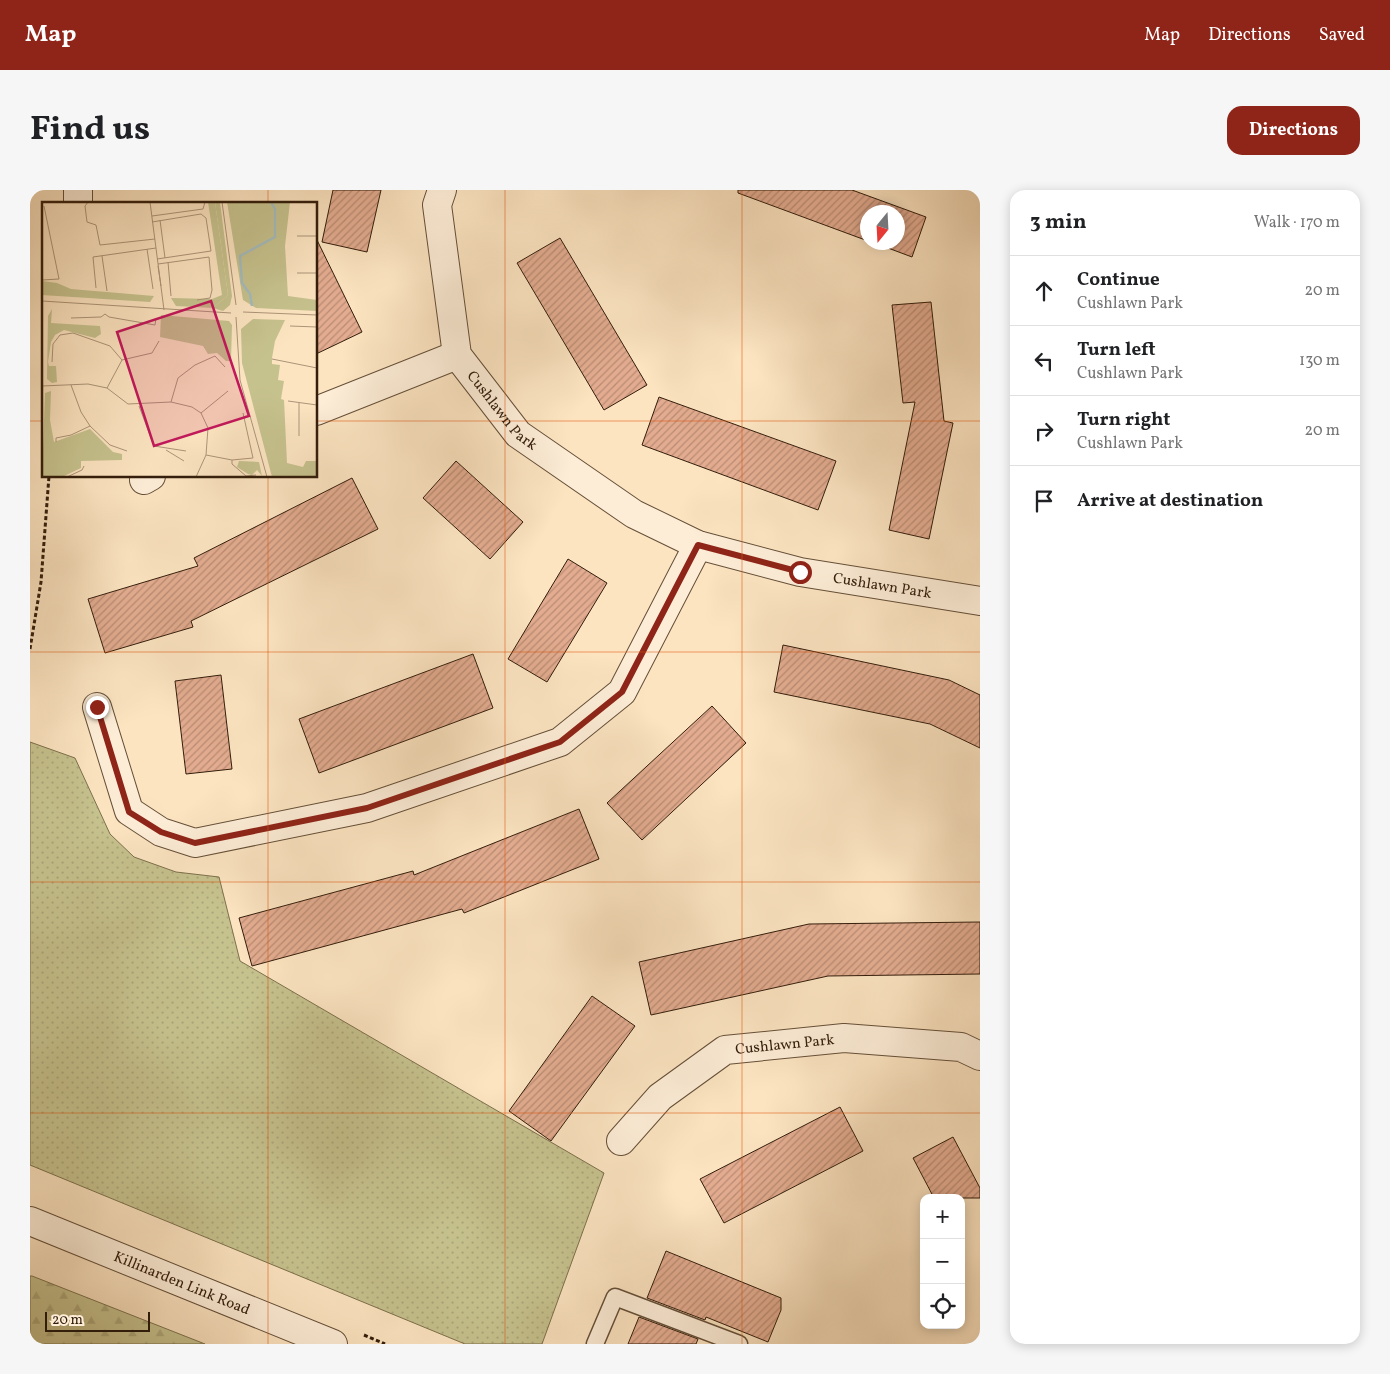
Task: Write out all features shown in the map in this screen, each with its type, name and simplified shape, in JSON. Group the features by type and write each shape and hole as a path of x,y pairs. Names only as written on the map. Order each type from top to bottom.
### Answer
{"street":[{"name":"Cushlawn Park","path":"442,190 437,205 456,355 518,434 634,514 698,545 800,572 980,601"},
{"path":"318,410 456,355"},
{"path":"97,707 129,812 161,832 195,843 367,808 560,742 568,736 622,692 698,545"},
{"name":"Cushlawn Park","path":"621,1141 660,1097 725,1050 844,1038 961,1047 980,1056"},
{"name":"Killinarden Link Road","path":"30,1221 332,1344"}],"lane":[{"path":"595,1344 615,1296 739,1344"}],"path":[{"path":"30,649 41,582 49,478"}],"green space":[{"path":"30,742 75,758 110,834 134,857 176,872 219,877 240,961 604,1173 542,1344 465,1344 30,1165"},
{"path":"30,1276 32,1276 205,1344 30,1344"}],"building":[{"path":"333,190 381,190 367,252 322,242"},
{"path":"738,190 852,190 893,205 860,205 860,238 738,193"},
{"path":"905,209 926,217 912,257 893,250 905,250"},
{"path":"560,238 647,385 604,410 517,263"},
{"path":"318,242 362,332 318,353"},
{"path":"931,302 944,421 953,423 929,539 889,530 915,402 903,403 892,305"},
{"path":"659,397 836,461 818,510 642,445"},
{"path":"456,461 523,522 490,559 423,498"},
{"path":"352,478 378,529 191,621 193,627 105,653 88,599 198,566 194,558"},
{"path":"568,559 607,583 547,682 508,659"},
{"path":"783,645 949,680 980,695 980,748 930,724 774,692"},
{"path":"473,654 493,708 319,773 299,719"},
{"path":"221,675 232,769 186,774 175,681"},
{"path":"712,706 746,743 642,840 607,803"},
{"path":"579,809 599,859 464,913 462,909 252,966 239,918 413,871 414,875"},
{"path":"980,922 980,974 828,976 651,1015 639,962 809,924"},
{"path":"592,996 635,1026 551,1141 509,1111"},
{"path":"840,1107 863,1151 724,1223 700,1179"},
{"path":"953,1137 980,1188 980,1198 965,1198 965,1194 932,1194 913,1158"},
{"path":"666,1251 781,1298 781,1310 768,1342 706,1317 705,1320 647,1298"},
{"path":"639,1317 698,1339 696,1344 628,1344"}],"route":[{"path":"97,707 129,812 161,832 195,843 367,808 560,742 622,692 698,545 800,572"}]}
